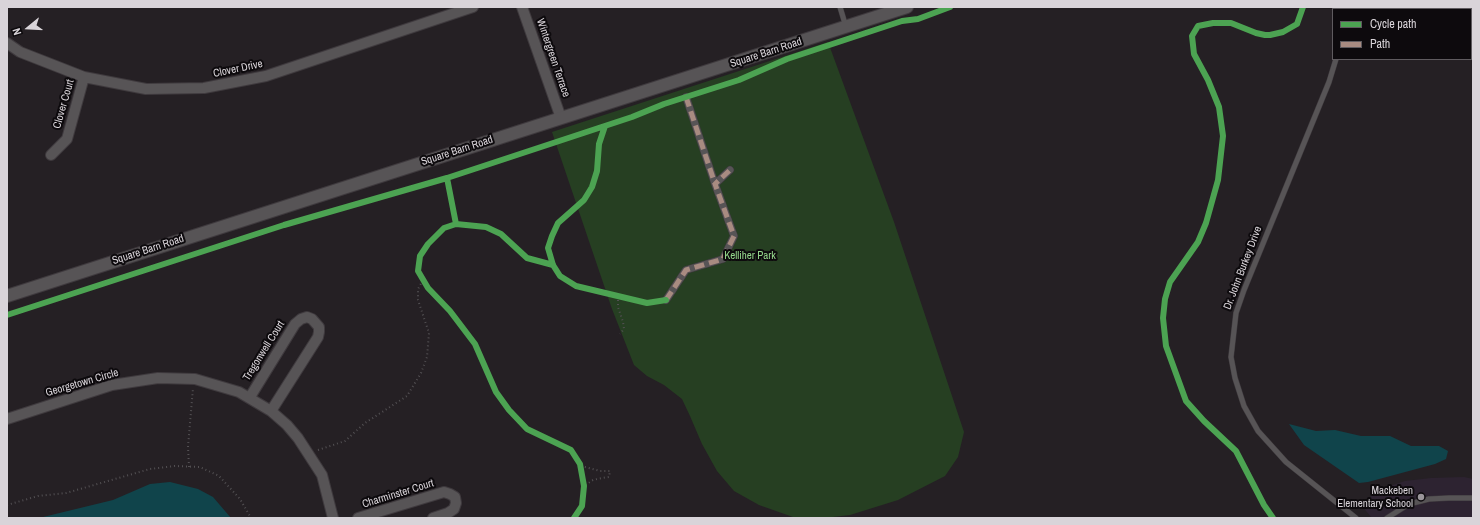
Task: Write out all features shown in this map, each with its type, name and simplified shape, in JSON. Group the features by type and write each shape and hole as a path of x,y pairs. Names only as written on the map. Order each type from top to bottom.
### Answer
{"street":[{"name":"Clover Drive","path":"7,43 20,52 84,77 146,89 204,88 266,76 473,7"},
{"name":"Wintergreen Terrace","path":"522,7 561,118"},
{"name":"Square Barn Road","path":"7,296 907,7"},
{"name":"Clover Court","path":"50,155 67,139 84,77"},
{"path":"666,300 686,270 723,259 734,236 686,97"},
{"path":"715,184 730,170"},
{"name":"Tregonwell Court","path":"250,397 295,324 301,319 307,317 312,319 319,327 318,337 271,411"},
{"name":"Georgetown Circle","path":"7,419 112,385 158,378 176,377 195,379 239,392 250,397 271,411 287,425 298,438 322,475 333,518"},
{"name":"Charminster Court","path":"358,518 444,492 455,497 456,503 454,509 448,513 433,518"}],"lane":[{"path":"840,7 846,27"},
{"name":"Dr. John Burkey Drive","path":"1336,60 1329,82 1236,313 1231,357 1235,378 1244,406 1258,431 1286,462 1356,518"},
{"path":"1387,518 1409,504 1429,499 1473,498"}],"path":[{"path":"422,277 428,288"},
{"path":"308,454 345,441 365,423 407,396 421,374 427,357 429,333 418,300 418,289 422,277"},
{"path":"611,295 620,297 618,307 624,329 620,334"},
{"path":"189,467 188,447 192,394 195,379"},
{"path":"577,459 582,473 584,490"},
{"path":"7,505 38,496 66,492 150,469 175,466 200,467 219,476 240,499 251,518"},
{"path":"582,473 610,470 609,477 593,480 584,490"}],"shaded area":[{"name":"Mackeben Elementary School","path":"1464,477 1473,479 1473,518 1372,518 1361,505 1378,490 1405,481 1431,478"}],"green space":[{"name":"Kelliher Park","path":"828,42 894,222 964,432 958,457 945,476 898,500 850,515 824,518 793,517 759,505 734,491 717,471 702,444 682,399 664,385 647,376 634,365 612,309 552,132"}],"water":[{"path":"1289,424 1316,431 1335,430 1361,436 1390,436 1411,446 1439,446 1448,451 1446,459 1435,464 1368,482 1359,483 1304,445"},
{"path":"170,482 198,489 213,497 231,518 39,518 113,500 150,484"}],"marked path":[{"path":"686,97 715,184"},
{"path":"666,300 686,270 723,259 734,236 715,184 730,170"}],"cycle path":[{"path":"7,315 284,225 447,178 739,80 787,59 902,21 918,19 950,7"},
{"path":"1273,518 1264,505 1236,451 1204,421 1186,401 1166,346 1163,318 1165,299 1170,282 1198,242 1206,223 1218,180 1223,136 1219,107 1208,80 1194,54 1192,36 1198,26 1213,23 1231,23 1265,35 1283,32 1297,24 1303,7"},
{"path":"605,126 599,144 597,171 592,187 584,200 558,223 552,236 548,248 553,265 560,276 576,286 647,303 666,300"},
{"path":"447,178 456,224 444,228 428,244 420,256 418,271 428,288 450,311 475,344 496,392 509,410 527,429 571,450 580,464 584,486 582,506 574,518"},
{"path":"456,224 486,227 501,234 527,258 553,265"}],"place":[{"name":"Mackeben Elementary School","path":"1421,497"}]}
